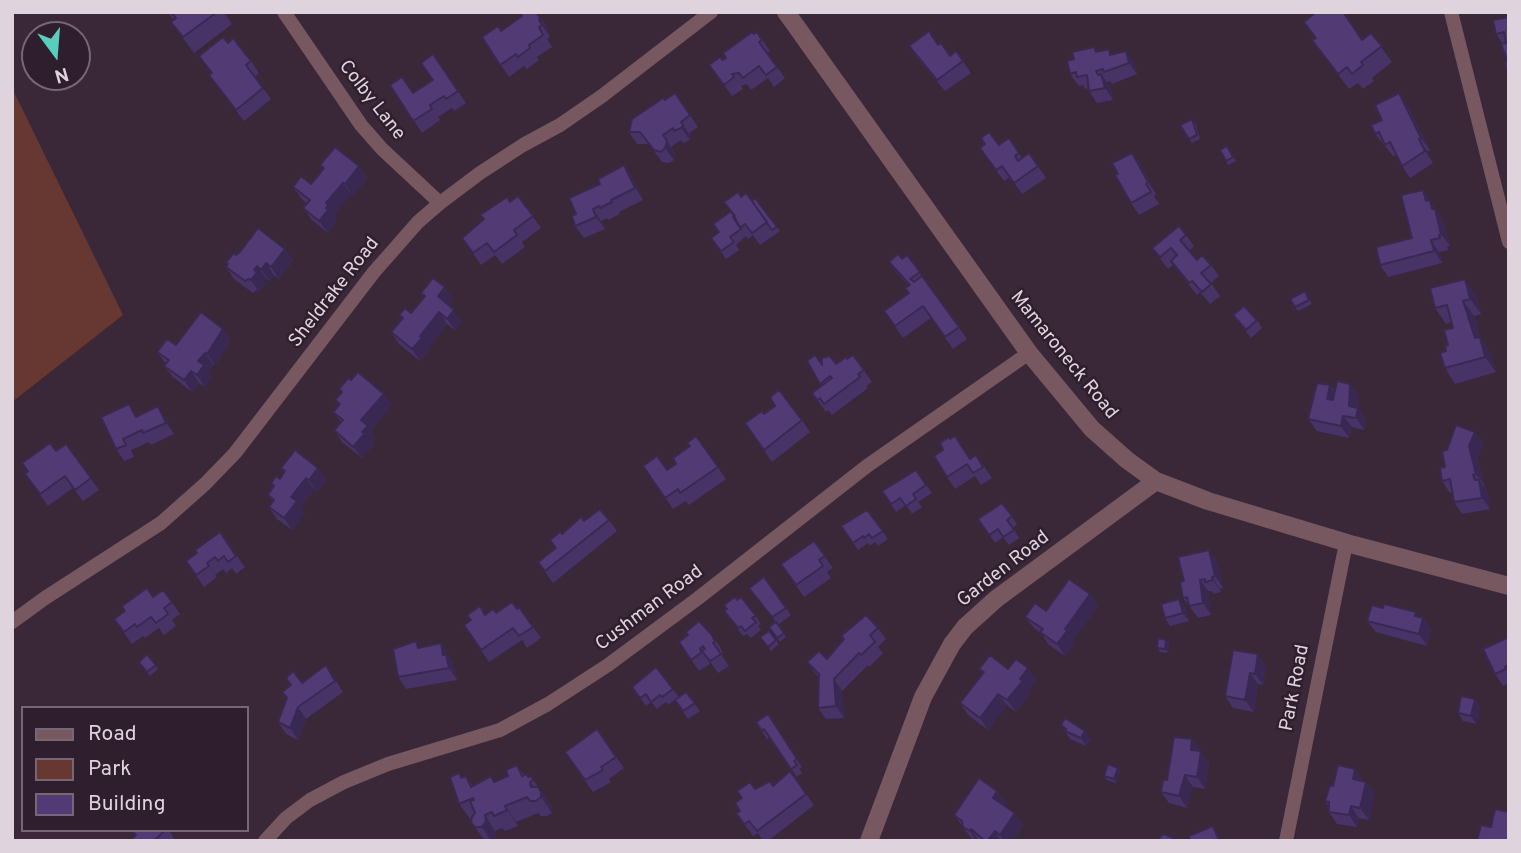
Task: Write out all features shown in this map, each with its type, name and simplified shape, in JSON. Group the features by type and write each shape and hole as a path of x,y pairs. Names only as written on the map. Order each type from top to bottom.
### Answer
{"street":[{"name":"Colby Lane","path":"284,12 361,125 382,149 440,203"},
{"name":"Sheldrake Road","path":"12,622 161,523 205,484 235,453 374,272 418,222 480,173 560,125 602,96 711,12"},
{"name":"Mamaroneck Road","path":"786,12 1029,353 1108,445 1156,481 1208,501 1346,543 1509,586"},
{"path":"1451,12 1509,242"},
{"name":"Cushman Road","path":"265,841 286,818 310,800 344,782 388,764 500,730 557,699 698,599 867,466 1029,353"},
{"name":"Garden Road","path":"869,841 923,696 965,627 996,599 1156,481"},
{"name":"Park Road","path":"1286,841 1346,543"}],"green space":[{"path":"12,88 123,315 12,402"}],"building":[{"path":"171,12 217,12 183,37 171,22 176,18"},
{"path":"520,12 536,12 543,35 518,57 516,54 500,65 482,37 498,26 501,31 522,16"},
{"path":"1316,12 1343,12 1362,40 1371,33 1382,46 1361,62 1363,65 1352,74 1347,67 1338,74 1312,40 1316,38 1304,22"},
{"path":"1509,17 1509,73 1507,73 1505,62 1508,62 1501,44 1506,43 1504,32 1496,34 1493,20"},
{"path":"929,31 938,45 941,43 950,56 956,51 963,61 937,80 909,46"},
{"path":"752,32 757,32 762,40 759,42 777,67 766,75 759,66 743,78 739,73 732,74 734,77 724,85 709,65 720,57 723,60 726,58 723,53"},
{"path":"223,37 228,43 233,38 251,61 246,65 263,88 236,110 209,75 212,73 199,56"},
{"path":"1094,47 1096,52 1109,49 1110,55 1126,51 1129,63 1104,72 1103,69 1096,71 1098,75 1101,74 1105,88 1089,91 1087,75 1077,77 1076,72 1070,74 1067,61 1074,59 1072,52"},
{"path":"433,54 458,91 430,105 432,109 413,121 390,85 402,77 413,93 433,80 421,63"},
{"path":"675,93 690,115 681,122 681,128 674,131 673,128 663,135 667,141 661,152 654,150 640,132 629,132 632,119"},
{"path":"1399,93 1425,151 1402,166 1390,142 1385,145 1379,132 1375,134 1371,125 1382,120 1375,105"},
{"path":"1192,119 1197,135 1189,139 1180,125"},
{"path":"989,132 999,145 1009,138 1019,153 1015,156 1018,161 1029,153 1038,166 1014,183 1002,166 996,170 980,148 985,144 981,138"},
{"path":"1227,146 1233,157 1226,161 1220,150"},
{"path":"335,147 359,166 326,203 328,210 319,221 303,208 310,200 293,187 301,176 311,184 324,168 320,165"},
{"path":"1132,153 1151,192 1131,203 1115,175 1118,174 1112,163"},
{"path":"624,165 635,188 600,208 599,206 593,209 596,217 575,226 572,216 576,214 569,198 600,184 598,179"},
{"path":"1423,190 1426,201 1430,200 1432,209 1435,209 1441,234 1440,238 1431,240 1434,251 1380,265 1376,247 1412,238 1401,195"},
{"path":"738,192 741,197 746,193 767,222 752,233 745,224 740,228 724,202"},
{"path":"518,196 533,216 514,230 517,235 494,252 487,243 473,253 462,238 484,219 480,215 507,197 510,202"},
{"path":"755,198 777,227 772,230 752,201"},
{"path":"731,211 741,229 730,237 734,242 721,251 711,238 719,232 713,224"},
{"path":"1179,226 1186,235 1180,240 1197,260 1202,255 1211,265 1201,273 1211,284 1202,292 1192,281 1189,283 1171,261 1177,255 1171,248 1160,257 1152,248"},
{"path":"258,228 285,249 271,267 266,263 261,270 257,266 254,270 257,272 251,280 245,281 226,267 226,262 234,253 236,255 240,252"},
{"path":"898,254 902,259 907,255 920,272 910,279 914,282 922,276 959,327 945,337 923,306 895,326 884,311 909,293 905,288 910,285 889,262"},
{"path":"433,278 445,287 438,296 454,310 447,319 439,312 412,349 391,332 403,318 399,315 405,308 411,313 425,296 421,293"},
{"path":"1465,279 1470,299 1463,301 1475,338 1480,337 1485,357 1445,368 1440,353 1446,351 1445,346 1448,345 1444,330 1453,328 1447,305 1435,308 1430,288"},
{"path":"1305,291 1309,300 1295,307 1290,299"},
{"path":"1244,306 1257,320 1246,330 1233,315"},
{"path":"201,312 223,329 207,354 198,361 204,365 197,375 191,371 184,380 164,366 169,360 157,352 167,339 176,345"},
{"path":"815,355 822,365 822,358 830,356 836,364 853,355 864,370 858,374 860,377 824,404 812,393 832,378 830,376 820,384 807,361"},
{"path":"358,372 384,394 361,420 368,426 353,447 334,430 343,420 333,412 340,404 335,400 342,392 339,389 348,378 351,380"},
{"path":"1337,381 1350,384 1349,406 1358,408 1356,418 1343,416 1341,426 1308,419 1317,383 1330,385 1327,399 1333,400"},
{"path":"779,390 802,420 764,450 745,423 775,406 770,397"},
{"path":"129,404 136,417 158,406 166,423 123,439 126,445 116,449 101,417"},
{"path":"1456,425 1475,432 1469,446 1476,474 1473,475 1475,480 1479,480 1482,498 1454,502 1450,479 1442,481 1440,468 1445,467 1442,451 1447,450"},
{"path":"696,436 718,467 680,493 678,489 665,498 643,466 657,456 667,470 676,464 673,458 690,446 687,443"},
{"path":"955,436 970,459 976,455 983,467 973,473 967,464 947,477 934,456 943,450 940,443"},
{"path":"50,443 56,451 66,444 91,478 75,490 65,476 40,494 25,474 28,471 22,463"},
{"path":"295,450 318,468 291,497 297,501 284,518 269,507 274,500 268,495 274,486 271,483 276,476 280,479 285,471 281,468"},
{"path":"916,470 926,485 913,494 916,499 906,506 900,498 891,504 882,491"},
{"path":"1002,503 1012,516 1007,520 1014,530 1003,537 998,529 989,535 978,519"},
{"path":"600,509 609,520 545,571 538,562 556,548 550,540 560,532 562,534 581,517 584,521"},
{"path":"867,510 883,531 872,538 869,534 864,538 863,536 853,543 841,526"},
{"path":"220,532 236,556 228,562 224,556 218,561 215,557 207,563 209,566 196,575 186,561 197,553 195,550"},
{"path":"814,541 825,556 819,560 823,566 796,585 781,564"},
{"path":"1209,550 1215,576 1212,577 1213,580 1200,580 1203,603 1189,606 1187,597 1183,598 1180,582 1184,581 1178,557"},
{"path":"764,577 786,608 772,617 749,588"},
{"path":"1069,579 1090,594 1057,644 1040,632 1043,629 1025,617 1035,603 1046,611"},
{"path":"147,588 153,597 163,590 172,602 164,608 168,614 156,623 151,617 124,632 114,619 125,611 122,606"},
{"path":"735,597 737,600 741,597 756,616 752,618 756,622 745,631 741,626 738,628 724,611 727,609 724,605"},
{"path":"1179,599 1183,613 1165,618 1161,604"},
{"path":"512,602 517,609 519,607 533,627 519,636 513,628 481,650 464,625 471,620 467,615 480,606 485,615 493,609 496,613"},
{"path":"1384,604 1416,612 1415,616 1423,618 1419,634 1367,621 1372,605 1383,608"},
{"path":"866,615 878,628 870,635 875,642 861,655 859,653 834,679 836,706 818,708 819,674 807,662 819,651 827,659 844,639 841,636"},
{"path":"699,621 712,635 715,642 713,643 721,654 710,661 702,651 705,649 703,646 700,649 702,652 691,660 679,642"},
{"path":"776,622 784,633 777,638 769,627"},
{"path":"769,631 776,640 768,647 760,637"},
{"path":"1509,637 1509,665 1495,674 1483,649"},
{"path":"1158,638 1166,640 1165,649 1157,648"},
{"path":"416,641 418,648 441,643 449,668 398,677 393,649"},
{"path":"1233,650 1258,654 1255,674 1250,673 1245,700 1225,696"},
{"path":"147,654 156,665 147,672 139,662"},
{"path":"990,655 1008,669 1016,659 1028,668 1020,679 1023,681 1007,700 998,694 980,718 960,703 984,672 979,669"},
{"path":"326,665 335,681 298,707 290,728 278,722 287,698 282,692 291,685 286,678 293,671 302,683"},
{"path":"656,667 673,689 651,702 646,694 640,698 632,687"},
{"path":"686,692 695,703 683,711 675,700"},
{"path":"1461,696 1475,699 1471,716 1458,713"},
{"path":"768,714 797,759 794,761 797,765 791,769 764,729 762,731 756,722"},
{"path":"1065,718 1085,731 1081,738 1065,731 1061,725"},
{"path":"597,729 616,757 601,767 603,770 585,780 565,752"},
{"path":"1174,737 1192,739 1191,750 1201,751 1197,777 1185,775 1179,796 1161,792 1163,780 1167,780"},
{"path":"1108,764 1118,768 1114,779 1104,776"},
{"path":"517,765 522,776 531,776 531,787 538,787 541,797 530,801 527,797 505,806 507,810 494,816 492,812 485,815 486,821 482,827 475,827 471,822 475,813 470,801 474,800 473,798 459,804 450,777 459,773 461,778 466,776 471,787 491,776 494,782 508,776 506,770"},
{"path":"1338,765 1355,769 1353,779 1366,782 1360,808 1351,806 1349,815 1329,812 1329,802 1325,801 1330,785 1333,786"},
{"path":"790,771 806,794 757,831 749,821 744,824 736,813 740,811 735,803 742,798 737,791 750,782 755,789 770,781 773,786"},
{"path":"979,778 997,791 993,798 1015,813 1000,835 995,831 987,841 971,829 970,831 963,827 962,821 954,815"},
{"path":"1495,809 1509,812 1509,841 1477,841 1481,825 1491,827"},
{"path":"1213,826 1219,841 1184,841 1190,839 1189,836"},
{"path":"133,832 163,832 154,841 125,841 136,835"},
{"path":"1164,834 1180,841 1158,841"}]}
